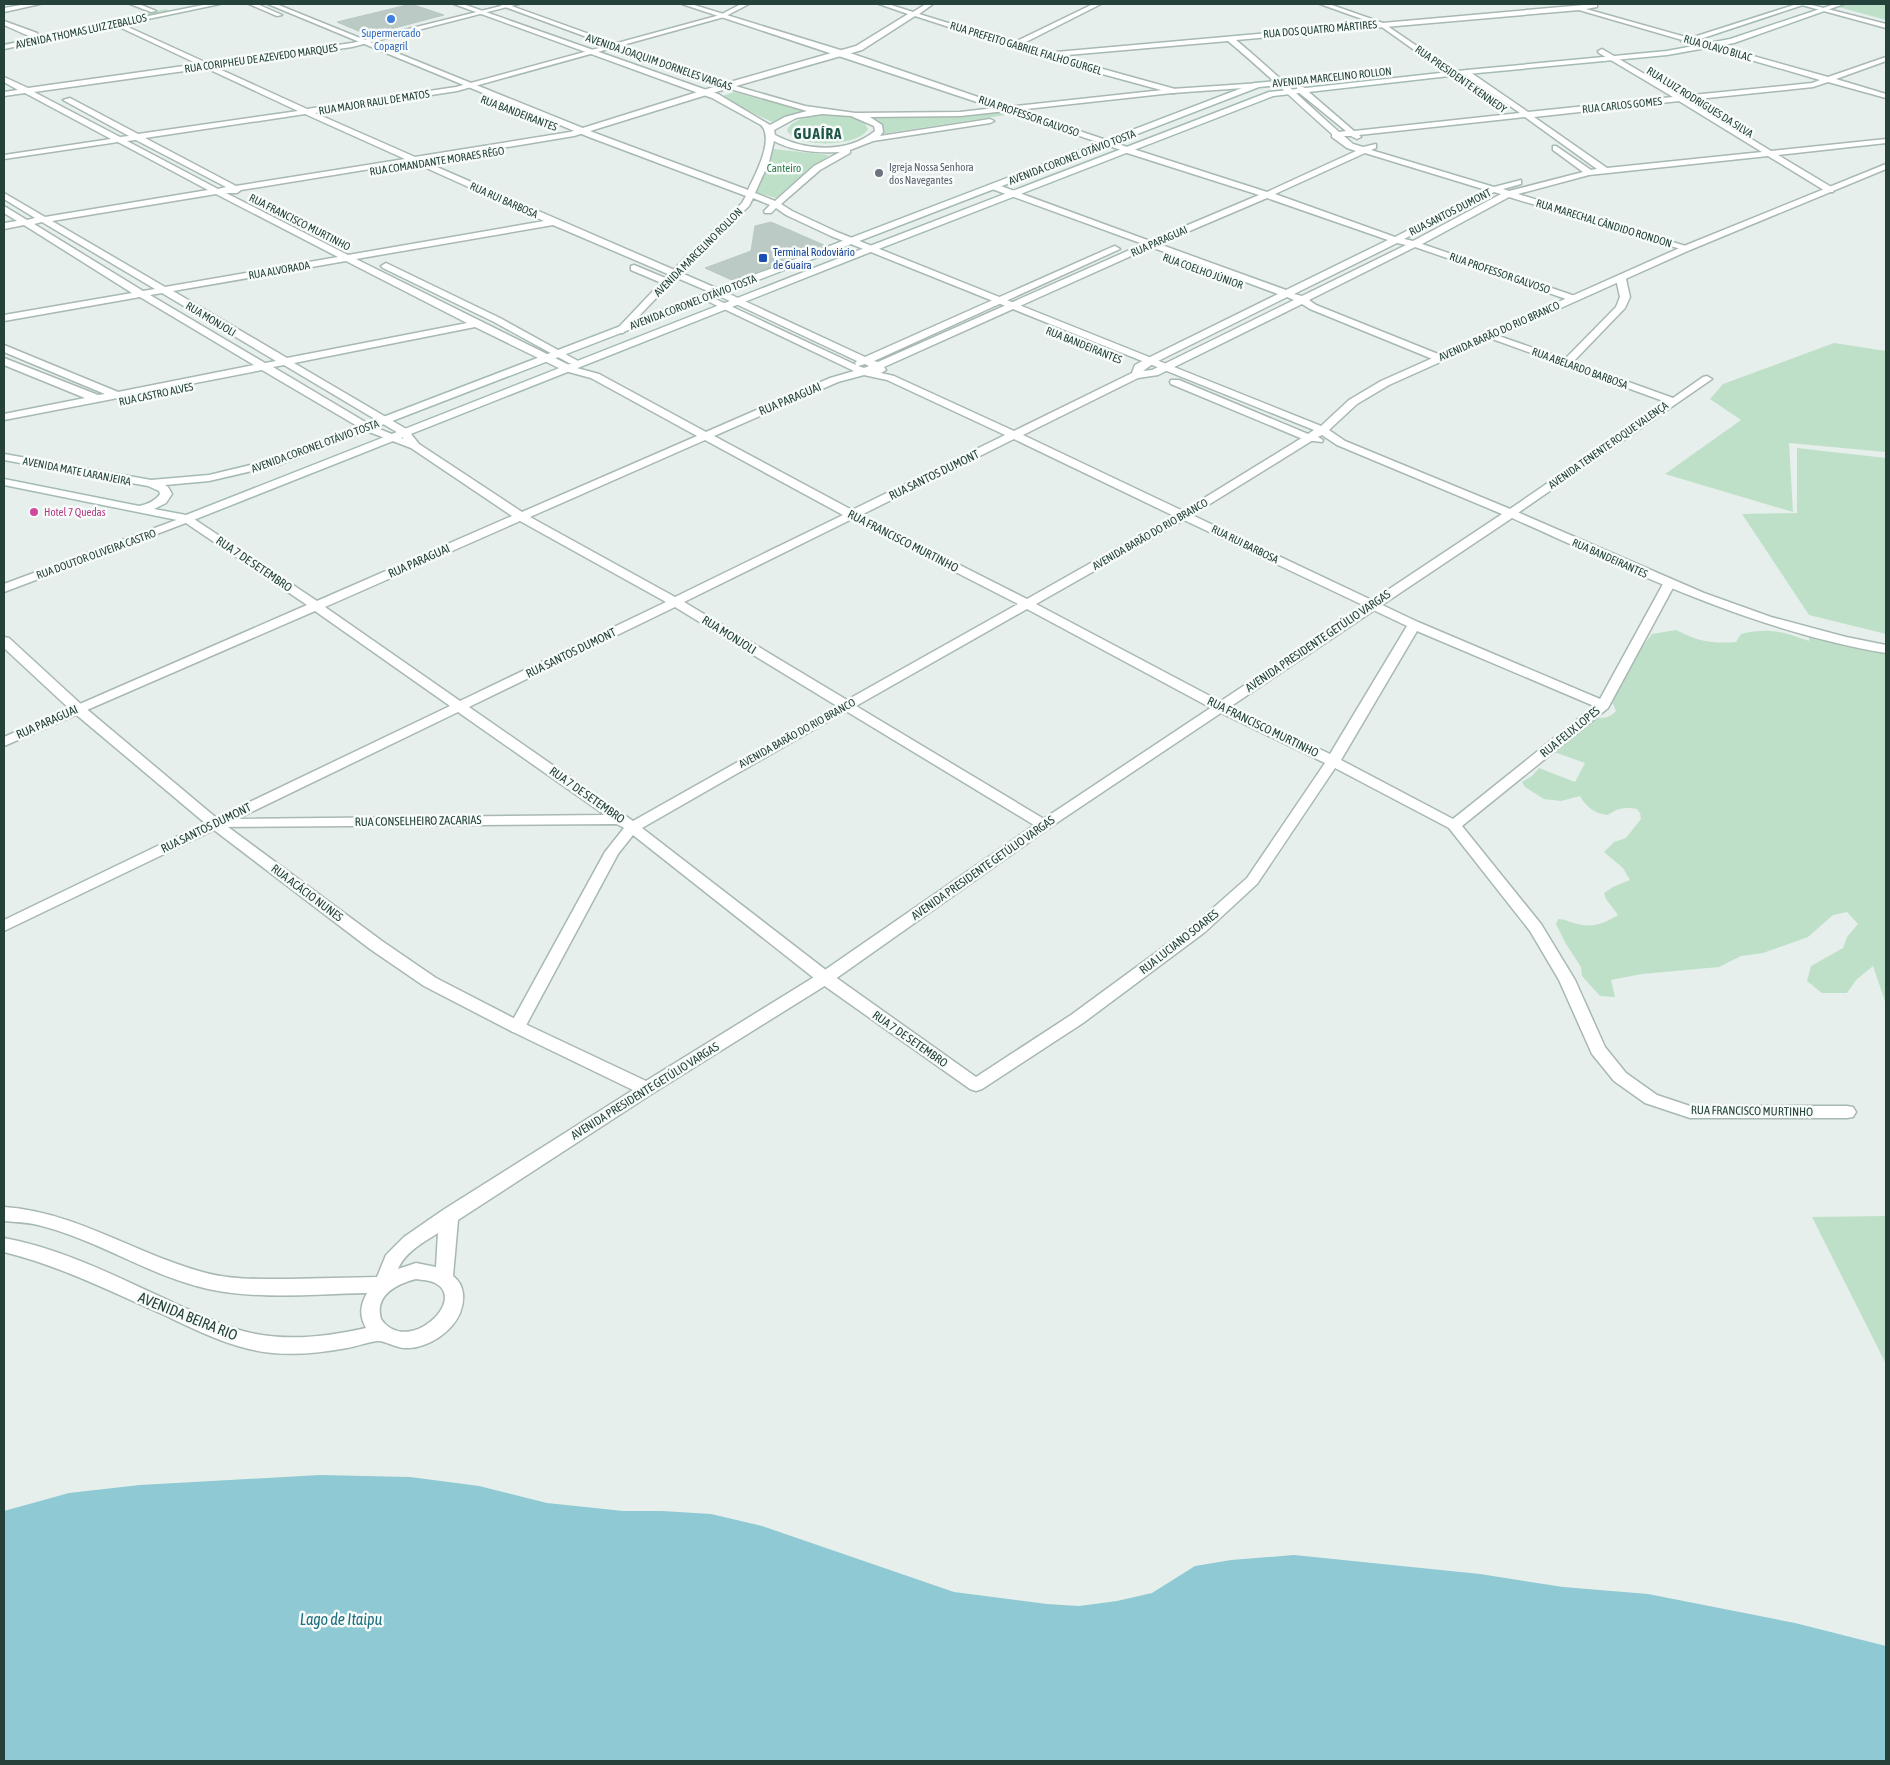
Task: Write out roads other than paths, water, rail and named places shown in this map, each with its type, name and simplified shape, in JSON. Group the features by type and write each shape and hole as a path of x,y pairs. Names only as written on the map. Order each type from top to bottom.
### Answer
{"street":[{"path":"4,10 37,4"},
{"path":"133,4 153,11"},
{"path":"181,11 178,9 188,4"},
{"name":"AVENIDA THOMAS LUIZ ZEBALLOS","path":"4,41 188,4"},
{"name":"AVENIDA THOMAS LUIZ ZEBALLOS","path":"4,47 217,4"},
{"path":"255,5 269,4"},
{"name":"RUA BANDEIRANTES","path":"269,4 336,31 385,59 456,86 571,134"},
{"name":"AVENIDA JOAQUIM DORNELES VARGAS","path":"458,4 715,96 764,123 780,143 796,148 816,150 857,146"},
{"name":"RUA CORIPHEU DE AZEVEDO MARQUES","path":"4,94 31,88 353,42 493,4"},
{"path":"364,42 482,13 503,5 516,4"},
{"name":"RUA PROFESSOR GALVOSO","path":"685,4 725,12 764,23 1023,106 1396,240 1417,243 1572,298"},
{"name":"RUA PROFESSOR GALVOSO","path":"704,4 754,26 786,36 850,51 941,86 1127,150 1261,190"},
{"name":"RUA MAJOR RAUL DE MATOS","path":"4,152 288,113 456,86 588,51 725,12 746,4"},
{"name":"RUA PREFEITO GABRIEL FIALHO GURGEL","path":"882,4 918,12 1044,55 1172,91"},
{"name":"RUA PREFEITO GABRIEL FIALHO GURGEL","path":"902,4 918,12"},
{"name":"RUA COMANDANTE MORAES RÊGO","path":"412,162 424,163 571,134 592,135 850,51 930,4"},
{"path":"1014,45 1098,4"},
{"name":"RUA PRESIDENTE KENNEDY","path":"1323,4 1390,28 1489,98 1525,118 1605,171"},
{"path":"1341,4 1398,22 1408,28"},
{"name":"RUA OLAVO BILAC","path":"1548,4 1571,7 1832,79 1886,96"},
{"path":"1669,43 1690,40 1802,4 1886,22"},
{"path":"1817,4 1827,9 1886,26"},
{"name":"AVENIDA MARCELINO ROLLON","path":"1300,90 1667,53 1731,41 1841,4"},
{"name":"RUA BANDEIRANTES","path":"255,5 344,42 364,42 418,64 456,86 471,86 544,115 581,134 686,180 699,175"},
{"name":"AVENIDA JOAQUIM DORNELES VARGAS","path":"503,5 726,86 780,103 822,112"},
{"name":"RUA DOS QUATRO MÁRTIRES","path":"1044,55 1408,28 1469,18 1598,5"},
{"name":"RUA DOS QUATRO MÁRTIRES","path":"1054,58 1398,22 1582,10 1598,5"},
{"path":"1750,21 1773,27"},
{"path":"303,25 315,22"},
{"path":"4,23 34,35"},
{"path":"754,26 764,23"},
{"name":"RUA RUI BARBOSA","path":"117,24 358,134 467,192 526,219"},
{"name":"RUA RUI BARBOSA","path":"102,27 288,113 400,162 412,162"},
{"path":"325,34 336,31"},
{"path":"786,36 795,33"},
{"name":"RUA MARECHAL CÂNDIDO RONDON","path":"1232,40 1283,84 1342,140"},
{"path":"143,45 157,42"},
{"name":"RUA CORIPHEU DE AZEVEDO MARQUES","path":"296,50 344,42"},
{"path":"1433,67 1643,47"},
{"name":"RUA LUIZ RODRIGUES DA SILVA","path":"1614,50 1702,102 1768,149"},
{"name":"RUA COMANDANTE MORAES RÊGO","path":"4,226 28,224 222,194 581,134 704,92 850,51"},
{"name":"RUA LUIZ RODRIGUES DA SILVA","path":"1602,51 1756,146"},
{"path":"385,59 397,56"},
{"name":"RUA CARLOS GOMES","path":"1359,141 1678,99 1813,85 1886,59"},
{"path":"406,68 418,64"},
{"name":"RUA PRESIDENTE KENNEDY","path":"1456,65 1503,97 1585,170"},
{"name":"RUA FRANCISCO MURTINHO","path":"4,68 64,110 338,253"},
{"name":"RUA MAJOR RAUL DE MATOS","path":"471,86 526,68"},
{"path":"4,77 14,74"},
{"name":"RUA FRANCISCO MURTINHO","path":"4,77 79,107 251,197"},
{"name":"RUA CARLOS GOMES","path":"1525,118 1814,91 1847,84 1863,78"},
{"name":"AVENIDA MARCELINO ROLLON","path":"855,115 927,115 1172,91 1283,84 1307,80"},
{"path":"941,86 951,83"},
{"name":"AVENIDA MARCELINO ROLLON","path":"1272,94 1283,84"},
{"name":"RUA MARECHAL CÂNDIDO RONDON","path":"1283,84 1300,90 1329,113 1359,141 1515,195 1687,248"},
{"name":"AVENIDA CORONEL OTÁVIO TOSTA","path":"151,483 181,482 246,471 274,463 1258,85"},
{"path":"237,89 252,86"},
{"name":"RUA CORIPHEU DE AZEVEDO MARQUES","path":"4,89 31,88"},
{"name":"AVENIDA CORONEL OTÁVIO TOSTA","path":"187,520 404,432 581,365 872,248 1272,94"},
{"path":"1489,98 1503,97"},
{"path":"1209,104 1232,110"},
{"path":"508,109 520,106"},
{"path":"64,110 79,107"},
{"path":"771,133 780,120 798,115 822,112 855,115 869,119 878,125 879,132 873,139"},
{"path":"1313,114 1329,113"},
{"path":"1010,118 1043,114"},
{"path":"532,118 544,115"},
{"path":"768,211 817,168 873,139 1000,119"},
{"name":"AVENIDA MARCELINO ROLLON","path":"620,331 742,202 751,195 765,162 771,133"},
{"path":"346,138 358,134"},
{"name":"RUA SANTOS DUMONT","path":"4,926 676,602 1014,435 1137,371 1150,361 1408,234 1496,188 1585,170 1605,171 1886,134"},
{"name":"RUA BANDEIRANTES","path":"592,135 776,204 789,213 834,234 1322,430 1341,443 1511,513 1669,584 1767,620 1845,641 1886,649"},
{"path":"1342,140 1359,141"},
{"name":"RUA PARAGUAI","path":"4,742 78,708 834,380 864,372 1000,312 1261,190 1304,167 1342,140 1359,141 1373,146"},
{"name":"RUA PARAGUAI","path":"834,380 865,360 1128,244 1143,244 1261,190 1278,190 1317,170 1359,141"},
{"name":"RUA SANTOS DUMONT","path":"1154,373 1515,195 1585,170 1596,164 1756,146 1780,155 1886,141"},
{"name":"RUA MARECHAL CÂNDIDO RONDON","path":"1373,146 1496,188"},
{"name":"RUA MAJOR RAUL DE MATOS","path":"4,157 50,147"},
{"path":"142,152 158,147"},
{"path":"1780,155 1830,190"},
{"name":"RUA COMANDANTE MORAES RÊGO","path":"324,177 400,162"},
{"name":"RUA RUI BARBOSA","path":"424,163 480,189 539,220 555,233"},
{"path":"172,168 188,164"},
{"path":"1048,166 1070,172"},
{"name":"AVENIDA BARÃO DO RIO BRANCO","path":"517,1027 626,823 844,706 1184,515 1322,430 1353,402 1385,383 1687,248 1886,166"},
{"path":"1304,167 1317,170"},
{"name":"RUA COELHO JÚNIOR","path":"995,187 1276,298 1299,302 1313,307 1439,358"},
{"path":"467,192 480,189"},
{"name":"RUA PROFESSOR GALVOSO","path":"1278,190 1408,234 1417,243"},
{"path":"981,192 1128,244"},
{"name":"RUA MONJOLI","path":"4,197 383,422 404,432 416,446 520,516 676,602 1044,826"},
{"name":"RUA BANDEIRANTES","path":"742,202 768,211 789,213"},
{"name":"RUA MONJOLI","path":"4,210 137,292 368,428 390,438 416,446"},
{"name":"RUA ALVORADA","path":"4,312 49,307 137,292 526,219 554,222"},
{"path":"281,224 295,220"},
{"name":"RUA ALVORADA","path":"159,288 350,251 364,256 539,220"},
{"path":"903,221 923,229"},
{"name":"RUA RUI BARBOSA","path":"554,222 720,292 877,366 890,378"},
{"name":"RUA COMANDANTE MORAES RÊGO","path":"4,231 28,224"},
{"path":"834,234 840,244"},
{"path":"58,242 74,238"},
{"name":"RUA BANDEIRANTES","path":"840,244 985,306 1063,336 1137,371 1154,373 1309,438 1341,443"},
{"name":"RUA COELHO JÚNIOR","path":"1143,244 1285,294 1299,302"},
{"path":"599,252 613,248"},
{"name":"RUA FRANCISCO MURTINHO","path":"350,251 441,306 476,324 569,369 595,376"},
{"path":"82,258 100,253"},
{"name":"RUA FRANCISCO MURTINHO","path":"364,256 497,320 581,365 595,376 852,515 1028,604 1220,707 1333,761 1454,826 1536,928 1567,980 1598,1050 1620,1077 1651,1099 1690,1112 1847,1112"},
{"path":"624,264 667,282"},
{"path":"1065,271 1080,276"},
{"path":"925,280 938,276"},
{"path":"1566,363 1620,308 1625,297 1620,279"},
{"name":"RUA RUI BARBOSA","path":"706,298 852,367 890,378 1014,435 1414,625 1603,706"},
{"path":"441,306 457,301"},
{"name":"RUA ALVORADA","path":"4,318 49,307"},
{"name":"RUA CASTRO ALVES","path":"4,425 112,399 497,320"},
{"path":"206,331 223,326"},
{"path":"1063,336 1075,331"},
{"path":"788,337 802,332"},
{"path":"924,334 938,339"},
{"name":"RUA ABELARDO BARBOSA","path":"1489,336 1672,401"},
{"path":"4,348 29,358 112,399"},
{"path":"8,363 29,358"},
{"path":"8,363 96,398"},
{"name":"AVENIDA TENENTE ROQUE VALENÇA","path":"1511,513 1706,378"},
{"name":"RUA CASTRO ALVES","path":"4,416 96,398 130,400 195,382"},
{"name":"AVENIDA MATE LARANJEIRA","path":"4,457 151,483"},
{"name":"AVENIDA MATE LARANJEIRA","path":"4,482 187,520"},
{"path":"139,510 155,505 163,500 166,494 164,489 151,483"},
{"name":"AVENIDA PRESIDENTE GETÚLIO VARGAS","path":"385,1284 387,1269 394,1256 410,1242 449,1215 825,978 1044,826 1511,513"},
{"name":"RUA DOUTOR OLIVEIRA CASTRO","path":"4,588 187,520"},
{"name":"RUA 7 DE SETEMBRO","path":"187,520 316,606 626,823 825,978 976,1085"},
{"name":"RUA FELIX LOPES","path":"1454,826 1603,706 1669,584"},
{"name":"RUA LUCIANO SOARES","path":"976,1085 1077,1019 1200,928 1252,881 1333,761 1414,625"},
{"name":"RUA ACÁCIO NUNES","path":"4,641 78,708 215,824 376,945 430,982 517,1027 647,1089"},
{"name":"RUA CONSELHEIRO ZACARIAS","path":"215,824 626,823"},
{"path":"4,1214 36,1217 60,1224 165,1268 207,1281 247,1287 385,1284"},
{"path":"444,1277 449,1215"},
{"name":"AVENIDA BEIRA RIO","path":"4,1245 28,1249 63,1262 225,1334 258,1343 300,1346 337,1343 380,1333"},
{"path":"416,1271 431,1272 444,1277 454,1288 455,1300 453,1311 445,1322 434,1331 421,1337 398,1340 380,1333 370,1319 371,1302 385,1284 400,1275 416,1271"}],"water":[{"name":"Lago de Itaipu","path":"320,1475 410,1477 479,1486 547,1503 623,1511 711,1514 762,1526 954,1592 1047,1604 1079,1606 1117,1601 1152,1593 1195,1566 1231,1560 1294,1555 1480,1574 1563,1587 1648,1594 1795,1623 1886,1646 1886,1761 4,1761 4,1511 69,1493 140,1485"}],"place":[{"name":"Supermercado Copagril","path":"391,19"},
{"name":"Igreja Nossa Senhora dos Navegantes","path":"879,173"},
{"name":"Terminal Rodoviário de Guaíra","path":"763,258"},
{"name":"Hotel 7 Quedas","path":"34,512"}],"district":[{"name":"GUAÍRA","path":"818,133"}],"park label":[{"name":"Canteiro","path":"784,168"}]}
